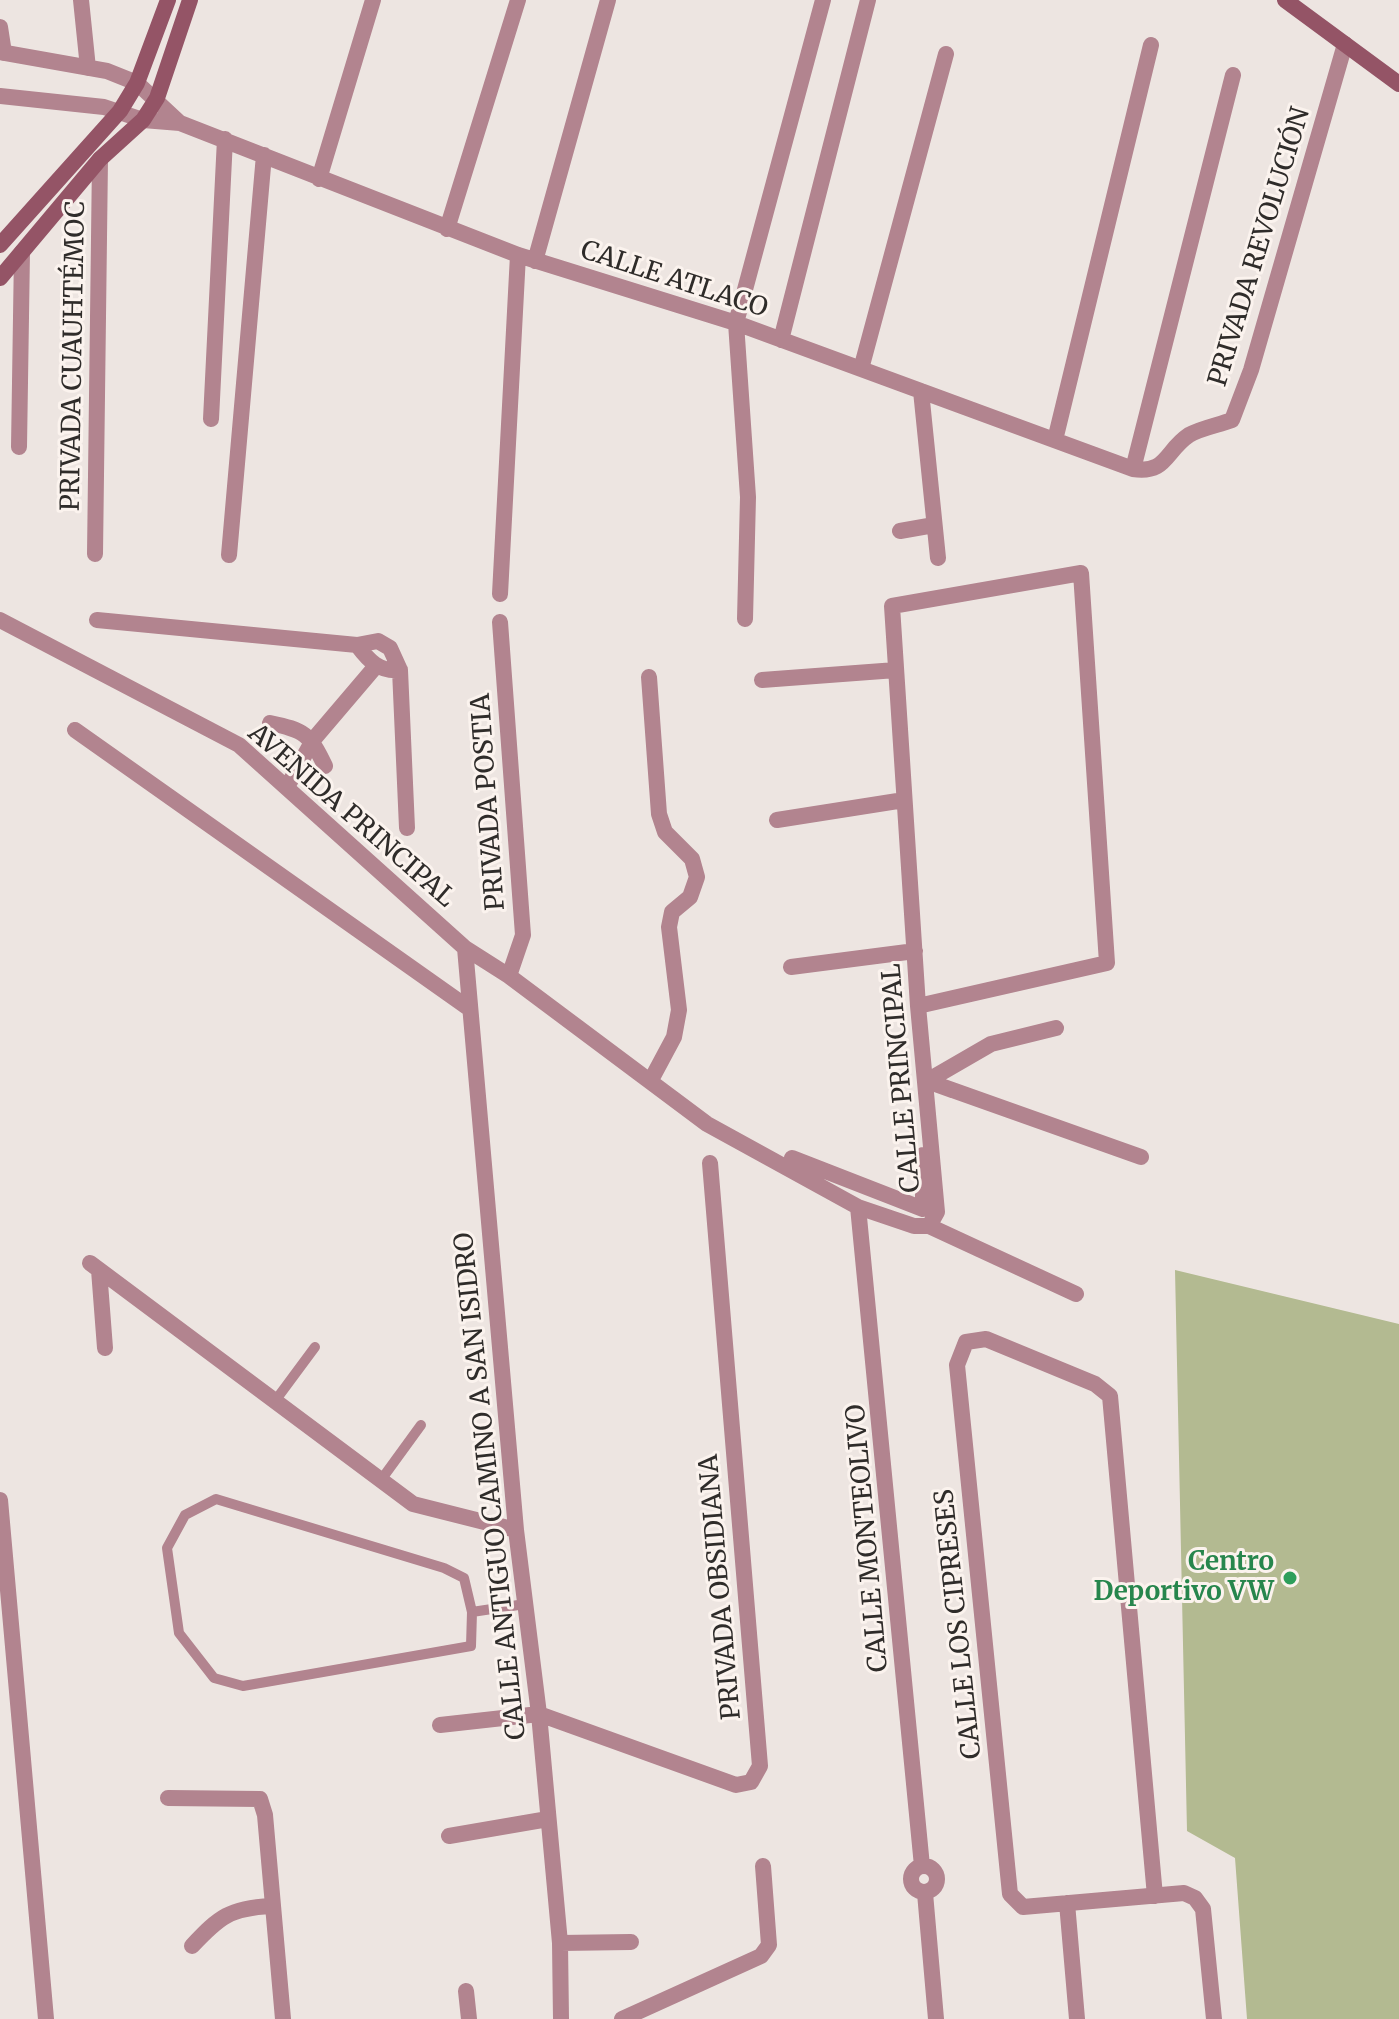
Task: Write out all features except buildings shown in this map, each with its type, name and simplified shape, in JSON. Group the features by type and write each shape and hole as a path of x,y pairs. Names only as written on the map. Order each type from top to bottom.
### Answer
{"street":[{"path":"81,0 88,68"},
{"path":"0,245 120,111 137,83 168,0"},
{"path":"0,278 100,159 143,120 157,98 190,0"},
{"path":"319,179 373,0"},
{"path":"447,229 518,0"},
{"path":"535,261 608,0"},
{"path":"745,619 748,497 736,323 823,0"},
{"path":"781,340 868,0"},
{"path":"1285,0 1399,84"},
{"path":"0,27 2,52"},
{"name":"PRIVADA REVOLUCIÓN","path":"1156,469 1190,434 1232,420 1251,370 1345,44"},
{"path":"1055,440 1151,45"},
{"name":"CALLE ATLACO","path":"2,52 88,68 137,83 157,98 180,123"},
{"path":"861,369 946,54"},
{"path":"1133,469 1233,75"},
{"name":"CALLE ATLACO","path":"0,96 120,111 143,120 180,123 518,255 736,323 1133,469 1156,469"},
{"path":"211,419 225,139"},
{"path":"229,555 264,155"},
{"name":"PRIVADA CUAUHTÉMOC","path":"95,554 100,159"},
{"path":"19,447 22,252"},
{"path":"500,594 518,255"},
{"path":"921,391 938,558"},
{"path":"900,531 934,525"},
{"name":"CALLE PRINCIPAL","path":"651,1080 707,1124 858,1207 914,1226 929,1226 937,1212 927,1081 911,952 892,606 1081,573 1107,963 918,1006"},
{"name":"AVENIDA PRINCIPAL","path":"0,620 239,745 465,948 509,976 651,1080"},
{"path":"97,620 357,645 378,641 390,648 400,670 407,828"},
{"name":"PRIVADA POSTIA","path":"500,622 523,935 509,976"},
{"path":"357,645 376,666 387,671 400,670"},
{"path":"287,787 310,748 376,666"},
{"path":"762,680 896,670"},
{"path":"649,677 659,814 665,832 692,859 697,877 690,897 672,912 669,927 679,1010 674,1037 651,1080"},
{"path":"270,723 295,729 325,766"},
{"path":"75,730 467,1007"},
{"path":"777,820 904,800"},
{"name":"CALLE ANTIGUO CAMINO A SAN ISIDRO","path":"465,948 467,1007 516,1530 539,1714 560,1943 561,2019"},
{"path":"791,967 911,952 924,1136 923,1209 792,1158"},
{"path":"927,1081 991,1044 1056,1028"},
{"path":"927,1081 952,1090"},
{"path":"927,1081 1141,1157"},
{"name":"PRIVADA OBSIDIANA","path":"539,1714 736,1785 751,1782 760,1766 710,1163"},
{"name":"CALLE MONTEOLIVO","path":"858,1207 922,1866 913,1871 910,1881 915,1890 925,1893 936,2019"},
{"path":"929,1226 1076,1294"},
{"path":"105,1348 94,1266 413,1504 516,1530"},
{"name":"CALLE LOS CIPRESES","path":"1067,1903 1023,1907 1014,1902 1010,1894 957,1365 966,1342 986,1339 1095,1384 1110,1396 1155,1896"},
{"path":"0,1500 46,2019"},
{"path":"440,1725 539,1714"},
{"path":"168,1798 260,1799 265,1815 283,2019"},
{"path":"449,1836 548,1819"},
{"path":"622,2019 761,1956 769,1945 763,1866"},
{"path":"1077,2019 1067,1903 1184,1893 1195,1898 1203,1909 1214,2019"},
{"path":"192,1946 218,1918 244,1907 271,1906"},
{"path":"560,1943 631,1942"},
{"path":"466,1991 469,2019"}],"lane":[{"path":"275,1401 315,1347"},
{"path":"381,1480 421,1425"},
{"path":"216,1499 444,1568 464,1578 472,1612 471,1646 243,1686 214,1678 179,1633 167,1548 185,1515 216,1499"},
{"path":"472,1612 525,1604"}],"green space":[{"name":"Centro Deportivo VW","path":"1175,1270 1399,1324 1399,2019 1247,2019 1235,1858 1187,1831"}],"place":[{"name":"Centro Deportivo VW","path":"1290,1578"}]}
